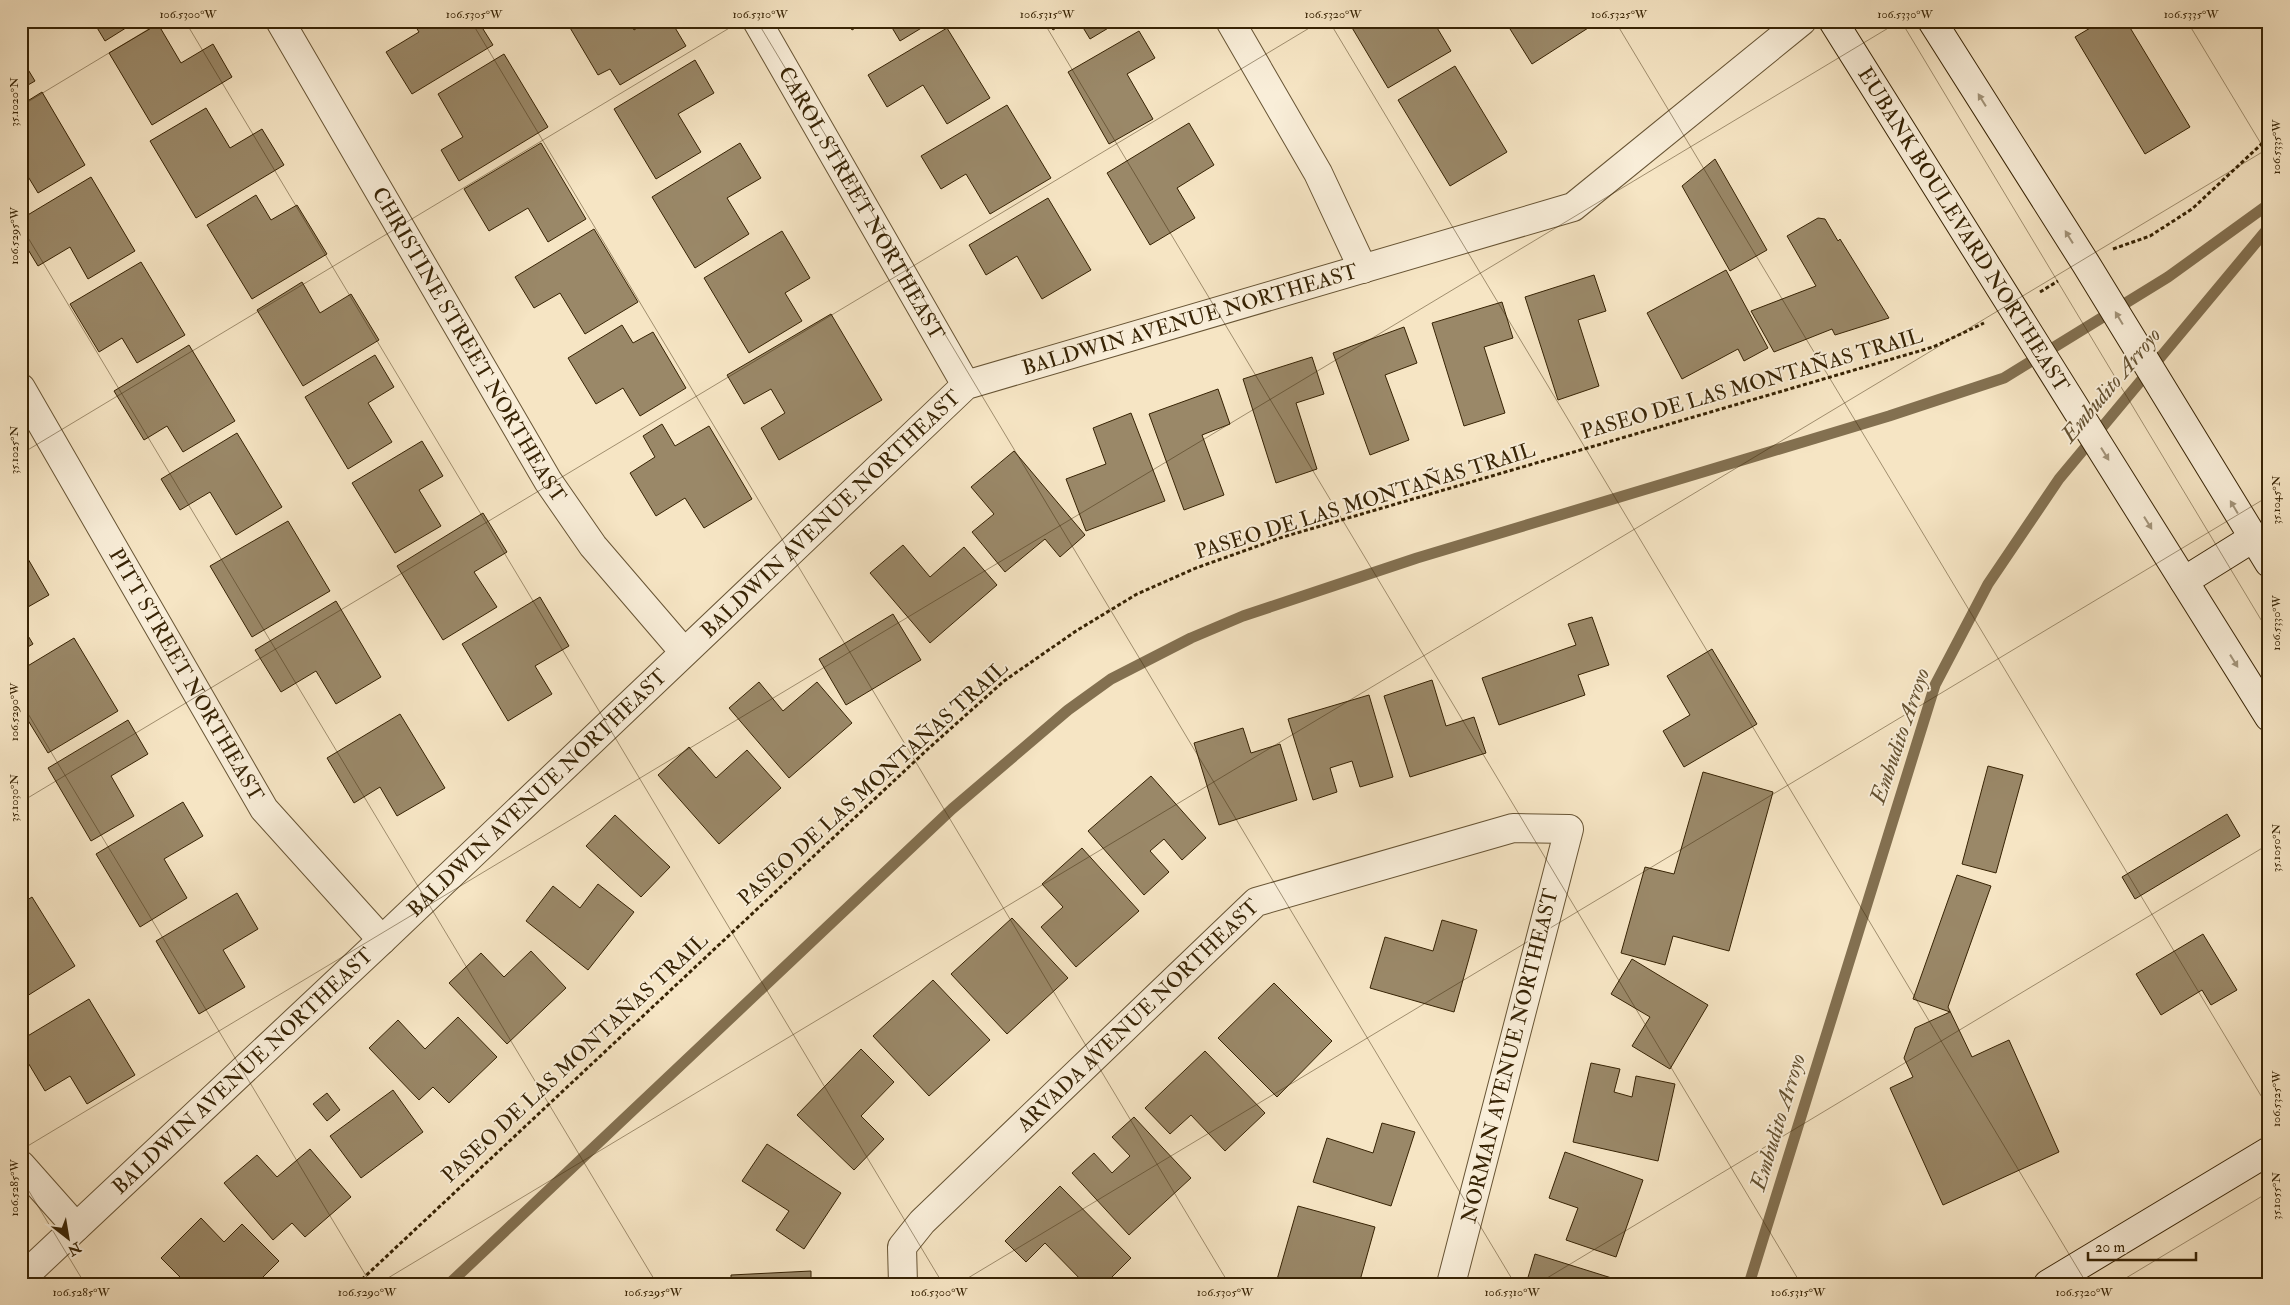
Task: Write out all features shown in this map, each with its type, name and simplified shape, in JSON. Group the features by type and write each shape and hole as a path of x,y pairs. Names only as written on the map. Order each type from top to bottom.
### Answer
{"street":[{"name":"CHRISTINE STREET NORTHEAST","path":"280,21 548,481 593,546 684,652"},
{"name":"CAROL STREET NORTHEAST","path":"757,21 966,385"},
{"path":"1230,21 1318,173 1364,269"},
{"name":"BALDWIN AVENUE NORTHEAST","path":"21,1279 382,940 966,385 1573,207 1802,21"},
{"name":"EUBANK BOULEVARD NORTHEAST","path":"1833,21 2269,717"},
{"path":"1932,21 2091,271 2269,563"},
{"name":"PITT STREET NORTHEAST","path":"21,388 264,810 382,940"},
{"path":"2184,582 2253,538"},
{"name":"ARVADA AVENUE NORTHEAST","path":"903,1284 902,1247 922,1222 1256,902 1513,828 1569,829"},
{"name":"NORMAN AVENUE NORTHEAST","path":"1452,1284 1569,829"},
{"path":"2048,1284 2269,1150"},
{"path":"21,1165 76,1227"}],"path":[{"name":"PASEO DE LAS MONTAÑAS TRAIL","path":"358,1284 763,902 997,687 1076,631 1136,594 1196,568 1283,538 1933,347 2019,316 2091,271 2117,247 2150,236 2167,227 2192,209 2269,137"}],"building":[{"path":"93,21 137,21 105,41"},
{"path":"412,21 478,21 493,45 412,94 386,52 419,32"},
{"path":"566,21 629,21 634,30 648,21 671,21 686,46 620,85 610,69 598,75"},
{"path":"847,21 867,21 852,30"},
{"path":"888,21 933,21 900,41"},
{"path":"1047,21 1068,21 1053,30"},
{"path":"1079,21 1120,21 1090,39"},
{"path":"1348,21 1433,21 1451,51 1388,88"},
{"path":"1505,21 1599,21 1532,64"},
{"path":"2102,21 2126,21 2190,127 2145,154 2075,37"},
{"path":"158,24 181,63 213,44 232,77 152,125 109,53"},
{"path":"947,28 990,98 947,124 923,85 887,107 868,75"},
{"path":"1139,31 1155,58 1127,74 1153,119 1109,144 1068,72"},
{"path":"504,54 548,127 459,181 441,150 463,137 438,94"},
{"path":"21,58 35,81 21,89"},
{"path":"695,60 714,93 678,114 701,152 656,179 614,109"},
{"path":"1455,66 1507,152 1450,186 1398,100"},
{"path":"42,92 85,165 38,193 21,165 21,105"},
{"path":"1007,105 1051,178 990,214 966,174 941,189 921,156"},
{"path":"206,108 230,148 262,129 284,165 196,218 150,141"},
{"path":"1189,123 1214,165 1177,188 1195,218 1150,245 1107,173"},
{"path":"541,143 586,219 548,242 528,208 489,231 464,189"},
{"path":"740,143 761,178 727,198 749,234 695,268 652,197"},
{"path":"1715,159 1767,250 1730,271 1682,186"},
{"path":"91,177 135,251 88,279 70,247 38,266 21,238 21,219"},
{"path":"256,195 271,220 297,205 327,254 252,299 207,225"},
{"path":"1048,198 1091,270 1042,299 1017,256 986,275 969,245"},
{"path":"1818,218 1825,219 1838,241 1840,239 1889,318 1835,335 1832,329 1774,352 1751,311 1816,286 1787,236"},
{"path":"594,229 638,302 585,334 560,293 534,308 515,277"},
{"path":"782,231 810,278 785,293 802,321 749,353 704,278"},
{"path":"141,262 185,335 137,363 122,338 99,352 70,304"},
{"path":"1726,270 1768,348 1744,361 1738,349 1682,379 1647,313"},
{"path":"1594,275 1606,311 1578,320 1599,386 1558,400 1525,297"},
{"path":"302,282 320,313 351,294 379,340 303,386 257,310"},
{"path":"1502,302 1513,338 1484,347 1505,413 1464,426 1432,323"},
{"path":"831,314 882,400 779,460 761,428 785,413 771,389 744,404 727,375"},
{"path":"622,325 633,343 653,332 686,388 640,416 623,388 596,404 568,358"},
{"path":"1404,327 1417,363 1385,375 1409,440 1370,455 1333,353"},
{"path":"189,345 235,421 183,452 167,426 144,440 114,391"},
{"path":"375,355 394,387 368,403 392,442 348,469 305,397"},
{"path":"1312,357 1324,394 1296,403 1317,469 1276,483 1243,379"},
{"path":"1218,389 1230,424 1202,435 1224,495 1184,510 1149,414"},
{"path":"1131,413 1165,501 1086,531 1066,479 1106,464 1093,428"},
{"path":"662,424 675,446 709,426 752,499 704,528 685,498 656,516 630,473 655,457 643,436"},
{"path":"237,433 282,507 236,535 210,492 180,510 161,479"},
{"path":"422,441 443,476 419,490 441,526 395,553 352,483"},
{"path":"1014,451 1085,535 1060,557 1045,539 1005,572 972,532 994,514 971,487"},
{"path":"483,513 507,552 474,572 497,607 443,640 397,566"},
{"path":"288,521 330,591 252,637 210,566"},
{"path":"903,545 930,577 964,547 997,585 930,643 870,573"},
{"path":"24,552 49,595 21,611 21,554"},
{"path":"540,597 569,646 535,666 552,694 508,721 462,644"},
{"path":"336,601 381,677 336,704 316,671 281,692 255,650"},
{"path":"893,614 921,660 846,705 819,659"},
{"path":"1592,617 1609,665 1578,675 1585,695 1499,725 1482,678 1576,645 1568,624"},
{"path":"21,624 33,644 21,651"},
{"path":"74,638 118,711 48,753 21,709 21,670"},
{"path":"1712,649 1757,724 1684,767 1663,731 1690,715 1667,676"},
{"path":"1432,680 1446,726 1474,717 1486,753 1410,777 1384,696"},
{"path":"759,682 783,711 817,682 852,723 789,778 729,708"},
{"path":"1369,695 1393,777 1360,787 1352,761 1330,768 1337,792 1313,800 1288,719"},
{"path":"400,714 445,788 397,816 380,787 354,803 327,758"},
{"path":"128,720 148,754 111,776 134,816 91,841 48,768"},
{"path":"1243,728 1251,753 1280,744 1297,800 1219,825 1194,743"},
{"path":"689,747 716,778 747,750 781,788 719,844 658,775"},
{"path":"1988,766 2023,775 1996,873 1962,864"},
{"path":"1703,772 1773,792 1729,951 1673,936 1665,965 1621,953 1645,867 1674,874"},
{"path":"1151,776 1206,838 1182,860 1164,839 1150,851 1169,872 1144,895 1088,831"},
{"path":"183,802 203,836 164,859 187,898 140,927 96,854"},
{"path":"2227,814 2240,836 2135,899 2122,877"},
{"path":"615,815 670,867 641,897 586,846"},
{"path":"1082,848 1139,911 1076,967 1041,927 1063,907 1042,884"},
{"path":"1957,875 1991,886 1948,1007 1972,1057 2009,1040 2059,1152 1943,1205 1890,1088 1913,1077 1904,1058 1915,1028 1950,1012 1913,999"},
{"path":"598,884 634,912 588,970 526,921 553,886 580,908"},
{"path":"237,893 258,929 223,950 245,987 199,1014 156,941"},
{"path":"32,897 75,966 27,996 21,987 21,904"},
{"path":"1012,918 1068,978 1007,1034 951,974"},
{"path":"1442,920 1477,930 1454,1012 1370,988 1385,937 1433,951"},
{"path":"2203,934 2237,990 2211,1005 2202,990 2161,1015 2136,974"},
{"path":"531,951 566,988 507,1044 449,983 481,953 504,977"},
{"path":"1632,959 1708,1005 1670,1069 1632,1046 1650,1017 1611,994"},
{"path":"933,980 990,1040 929,1096 873,1036"},
{"path":"1274,983 1332,1041 1277,1097 1218,1038"},
{"path":"89,999 135,1075 87,1104 70,1076 45,1091 21,1051 21,1040"},
{"path":"458,1017 497,1057 449,1103 433,1087 419,1100 369,1048 398,1020 425,1049"},
{"path":"861,1049 894,1082 861,1116 884,1139 854,1170 797,1115"},
{"path":"1205,1051 1265,1113 1225,1151 1191,1115 1170,1134 1145,1108"},
{"path":"1591,1063 1620,1069 1614,1092 1632,1097 1636,1076 1675,1084 1658,1161 1573,1142"},
{"path":"393,1090 423,1132 361,1178 330,1136"},
{"path":"327,1093 340,1110 327,1121 313,1104"},
{"path":"1134,1117 1191,1178 1129,1235 1072,1173 1094,1153 1112,1173 1130,1156 1112,1137"},
{"path":"1382,1123 1415,1132 1391,1206 1313,1182 1327,1138 1373,1153"},
{"path":"767,1144 841,1193 804,1249 776,1230 789,1211 742,1181"},
{"path":"310,1149 351,1197 305,1237 292,1223 273,1240 224,1183 257,1155 277,1177"},
{"path":"1565,1152 1643,1180 1616,1257 1566,1240 1578,1208 1549,1198"},
{"path":"1060,1186 1131,1258 1105,1284 1085,1284 1045,1243 1026,1262 1005,1241"},
{"path":"1298,1206 1375,1227 1359,1284 1276,1283"},
{"path":"201,1218 224,1242 242,1224 279,1261 256,1284 187,1284 161,1258"},
{"path":"1535,1254 1618,1280 1617,1284 1526,1284"},
{"path":"811,1271 811,1284 731,1284 731,1275"}],"waterway":[{"path":"449,1284 952,809 1068,710 1111,679 1191,638 1243,616 1417,558 1889,416 2004,378 2168,277 2269,204"},
{"name":"Embudito Arroyo","path":"1749,1284 1935,685 1988,584 2059,479 2269,227"}]}
